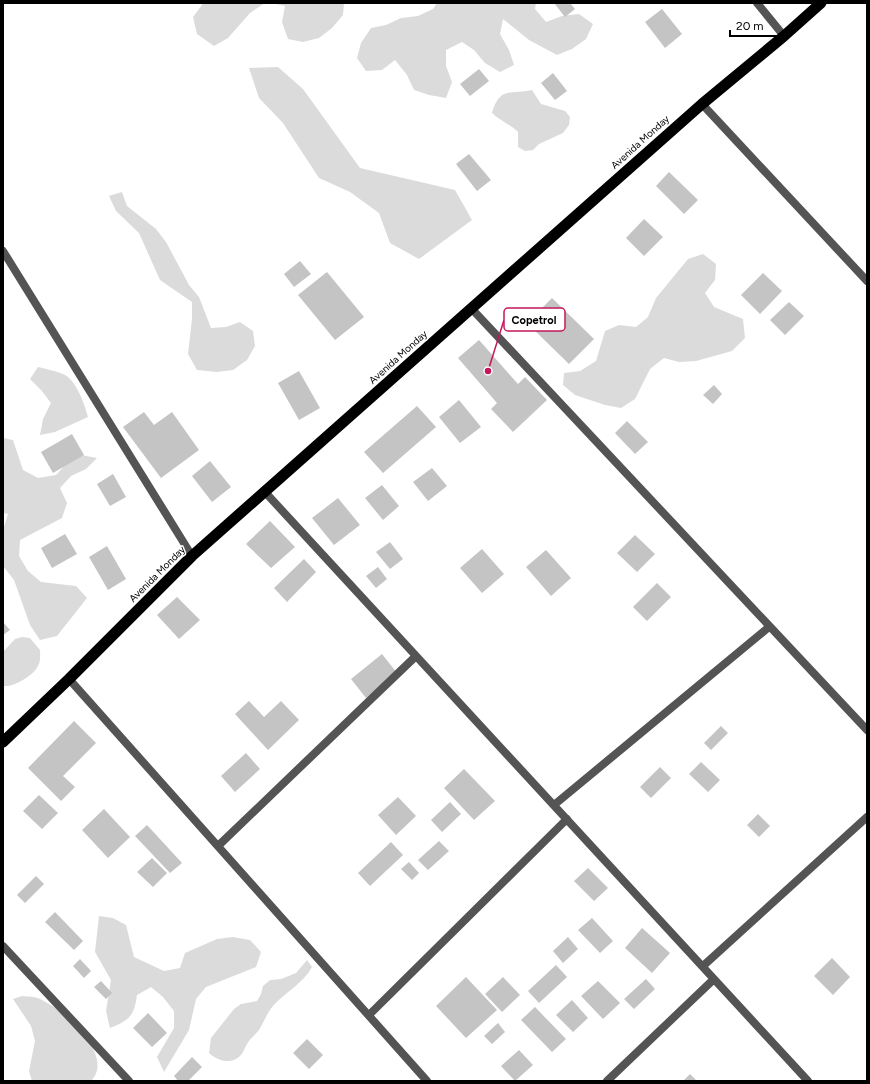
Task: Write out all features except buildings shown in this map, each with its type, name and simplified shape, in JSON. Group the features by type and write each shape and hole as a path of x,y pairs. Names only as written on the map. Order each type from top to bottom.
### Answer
{"highway":[{"name":"Avenida Monday","path":"3,742 69,679 192,556 702,104 784,36 821,3"}],"street":[{"path":"757,3 784,36"},
{"path":"702,104 867,281"},
{"path":"3,251 192,556"},
{"path":"471,308 867,730"},
{"path":"264,491 808,1081"},
{"path":"554,805 769,627"},
{"path":"218,846 416,656"},
{"path":"69,679 427,1081"},
{"path":"703,966 867,817"},
{"path":"369,1015 567,819"},
{"path":"3,946 129,1081"},
{"path":"607,1081 714,979"}],"shaded area":[{"path":"202,3 265,3 250,13 228,38 214,46 197,34 193,17"},
{"path":"271,3 344,3 343,15 332,28 319,38 303,42 288,39 282,22 285,6"},
{"path":"437,3 536,3 535,9 546,22 562,16 579,14 593,24 586,39 572,49 557,55 529,40 503,19 500,34 509,50 514,65 500,72 485,63 474,50 462,42 446,50 446,66 452,82 446,98 429,95 414,90 407,75 395,60 382,70 366,71 357,58 361,43 371,28 386,25 401,18 418,16 433,9"},
{"path":"278,67 303,89 360,168 455,190 472,220 419,259 390,243 379,213 350,192 319,178 283,123 259,98 249,68"},
{"path":"532,90 541,104 565,111 570,117 569,125 563,133 539,144 533,150 525,151 518,147 518,132 492,113 495,104 502,95 512,92"},
{"path":"122,192 127,206 156,229 166,242 189,285 199,297 211,328 226,327 240,322 253,331 255,346 247,360 233,370 217,372 197,370 188,354 192,319 192,302 160,280 139,233 116,211 109,196"},
{"path":"703,254 716,264 715,280 705,293 714,307 743,319 745,338 732,351 696,361 679,362 664,358 650,369 635,399 621,408 605,405 575,395 563,385 564,373 580,371 596,361 605,331 619,325 636,327 648,317 656,298 688,259"},
{"path":"38,367 63,374 72,381 85,406 88,417 55,432 40,435 43,419 51,403 30,379"},
{"path":"3,438 13,440 23,470 38,478 56,475 67,463 81,455 97,458 86,469 71,476 60,488 67,503 62,518 20,540 19,556 28,571 41,582 76,586 87,598 57,636 40,640 30,625 14,580 3,566 3,530 8,514 3,513"},
{"path":"22,637 30,638 40,650 39,664 36,670 23,680 12,685 3,686 3,652 15,639"},
{"path":"99,916 113,918 126,925 134,957 164,971 180,968 185,953 217,939 233,937 250,940 261,952 256,967 206,987 196,999 189,1030 164,1072 157,1057 174,1028 174,1011 163,997 151,987 137,995 132,1013 127,1020 110,1028 106,1011 111,980 95,952"},
{"path":"307,960 312,967 308,973 273,1006 259,1030 249,1041 239,1057 231,1061 223,1061 209,1053 211,1038 234,1009 241,1004 257,1001 263,986 270,980 281,979 296,973"},
{"path":"22,996 38,998 51,1005 66,1015 81,1031 92,1047 98,1065 96,1073 91,1081 32,1081 29,1071 35,1041 31,1026 13,999"}],"place":[{"name":"Copetrol","path":"488,371"}]}
